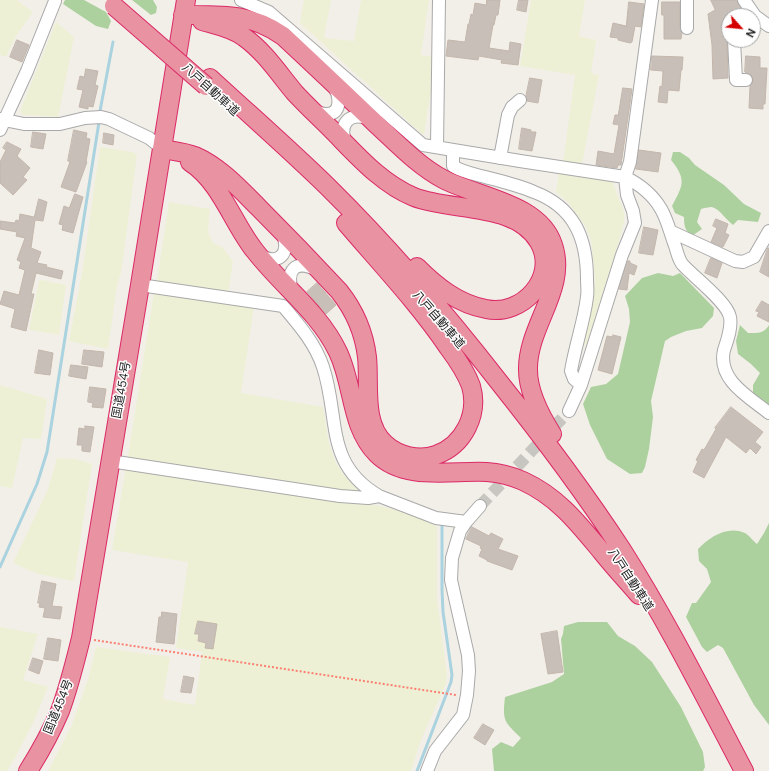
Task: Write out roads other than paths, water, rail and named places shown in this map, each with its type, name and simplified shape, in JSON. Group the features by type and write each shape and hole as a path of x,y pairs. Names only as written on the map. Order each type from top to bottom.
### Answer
{"highway":[{"name":"八戸自動車道","path":"114,2 327,186 401,265 455,326 537,430 622,550 662,615 744,771"},
{"path":"184,8 238,17 272,29 283,36 411,156 431,172 453,184 517,208 536,220 549,235 556,254 557,274 530,350 528,380 542,418 602,513 622,550"},
{"path":"184,8 243,36 263,53 297,95 346,144 385,180 405,192 433,203 501,215 521,224 535,236 541,248 544,261 541,279 531,295 512,308 488,310 467,304 444,291 373,225 327,186"},
{"name":"国道454号","path":"28,771 44,746 60,711 72,674 81,638 163,149 184,8"},
{"name":"八戸自動車道","path":"208,82 309,180 388,261 457,341 531,435 572,492 705,696"},
{"path":"163,149 195,156 215,168 281,230 348,301 361,329 367,358 370,412 375,429 385,444 392,449 410,456 428,457 446,451 461,438 471,420 473,397 466,375 432,322 309,180"},
{"path":"163,149 192,163 205,174 255,251 322,325 334,344 343,364 359,424 368,442 379,456 397,466 418,472 488,472 506,475 539,490 554,499 572,515 645,602"}],"street":[{"path":"241,0 269,12 423,145 625,177 638,183 652,197 661,209 682,264 723,304 730,317 729,329 722,358 724,368 732,382 769,413"},
{"path":"437,147 439,0"},
{"path":"569,411 581,385 622,255 635,223 633,211 627,195 625,177 630,162 652,0"},
{"path":"687,0 687,28"},
{"path":"55,1 41,39 2,123 60,124 84,118 101,117 109,119 149,138 163,149"},
{"path":"734,48 736,80 746,80"},
{"path":"310,108 322,114 332,113 336,109 339,104 339,99 337,92 330,81"},
{"path":"500,158 508,115 512,107 520,100"},
{"path":"346,144 342,136 347,120 357,116 374,121"},
{"path":"453,150 453,166 471,173 516,185 546,196 570,217 579,230 587,259 587,296 571,371 574,379 581,385"},
{"path":"255,251 263,257 269,259 280,257 284,253 286,246 281,230"},
{"path":"670,231 735,261 743,262 754,257 769,231"},
{"path":"292,291 290,276 292,270 297,266 308,265 322,272"},
{"path":"140,285 283,306 303,330 317,352 327,382 334,432 344,461 360,482 367,489 380,496 436,518 466,522"},
{"path":"110,460 340,496 368,498 380,496"},
{"path":"427,771 435,751 463,715 467,695 469,671 468,655 451,580 452,558 460,531 480,506"}],"waterway":[{"path":"100,111 113,42"},
{"path":"0,567 37,484 47,452 99,122"},
{"path":"417,771 451,682 452,675 443,612 442,521"}],"tunnel":[{"path":"480,506 569,411"}]}
